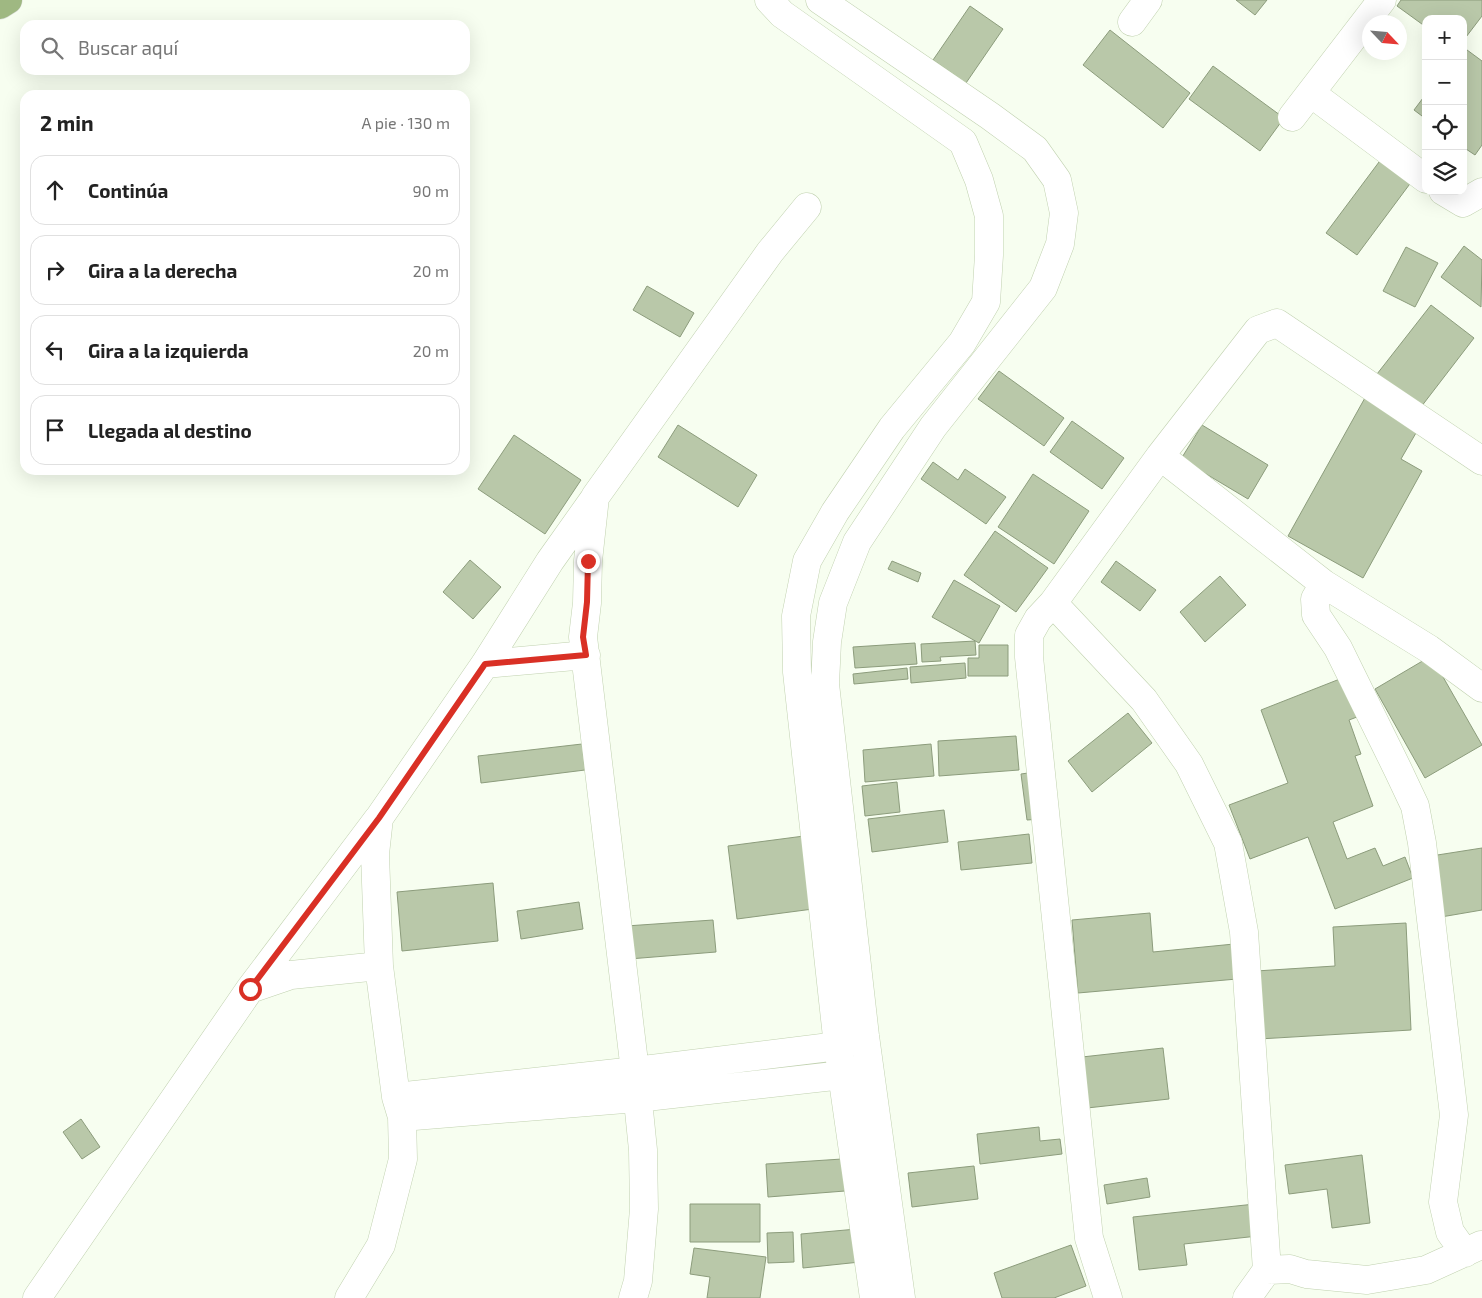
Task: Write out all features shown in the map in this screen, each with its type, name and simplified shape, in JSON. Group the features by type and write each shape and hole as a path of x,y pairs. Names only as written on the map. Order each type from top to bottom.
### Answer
{"highway":[{"path":"0,5 8,0"}],"street":[{"path":"769,0 782,14 963,142 979,180 990,216 986,302 962,343 892,428 835,512 807,561 796,616 797,672 838,1046 874,1298"},
{"path":"820,0 1035,149 1057,180 1064,213 1060,244 1043,288 933,427 856,542 833,603 827,642 825,684 865,1036 901,1298"},
{"path":"1132,22 1148,0"},
{"path":"1292,117 1312,94 1382,0"},
{"path":"1312,94 1422,176"},
{"path":"963,142 990,116"},
{"path":"1450,195 1463,203 1482,192"},
{"path":"37,1298 250,989 379,818 485,664 550,561 595,497 770,252 806,207"},
{"path":"986,302 1021,316"},
{"path":"1108,1298 1090,1238 1029,657 1029,635 1038,619 1053,603 1160,456 1258,330 1277,323 1482,461"},
{"path":"1160,456 1324,584 1429,649 1482,688"},
{"path":"595,497 588,561 587,602 583,637 643,1150 644,1210 638,1281 633,1298"},
{"path":"1324,584 1315,599 1316,615 1338,648 1415,806 1422,843 1454,1115 1443,1202 1450,1232 1474,1249"},
{"path":"1053,603 1144,700 1189,764 1228,843 1244,932 1267,1270 1247,1298"},
{"path":"485,664 586,655"},
{"path":"349,1298 381,1245 403,1159 399,1107 379,966 375,854 379,818"},
{"path":"250,989 291,975 379,966"},
{"path":"399,1107 635,1071 838,1046 865,1036"},
{"path":"399,1107 637,1098 843,1075 869,1066"},
{"path":"1267,1270 1290,1270 1306,1274 1367,1280 1426,1270 1474,1249"}],"building":[{"path":"1236,0 1267,0 1255,15"},
{"path":"1401,0 1482,0 1482,16 1467,36 1467,15 1422,15 1422,24 1397,6"},
{"path":"970,6 1003,29 966,83 933,60"},
{"path":"1110,30 1190,93 1163,128 1083,65"},
{"path":"1467,50 1482,61 1482,145 1475,155 1467,150"},
{"path":"1213,66 1284,118 1260,151 1189,99"},
{"path":"1422,99 1422,116 1414,110"},
{"path":"1385,154 1415,177 1357,255 1326,233"},
{"path":"1464,246 1482,260 1481,307 1441,277"},
{"path":"1406,247 1438,263 1415,307 1383,291"},
{"path":"647,286 694,313 680,337 633,310"},
{"path":"1431,305 1474,338 1421,407 1377,374"},
{"path":"999,371 1064,418 1044,446 978,399"},
{"path":"1366,396 1420,426 1401,459 1422,471 1363,578 1288,536"},
{"path":"1072,421 1124,458 1102,489 1050,452"},
{"path":"678,425 757,475 738,507 658,457"},
{"path":"1202,425 1268,465 1248,499 1181,459"},
{"path":"514,435 581,480 545,534 478,489"},
{"path":"933,462 958,480 965,469 1006,497 986,524 921,479"},
{"path":"1033,474 1089,511 1054,564 998,527"},
{"path":"995,531 1048,568 1016,612 964,575"},
{"path":"470,560 501,587 473,619 443,592"},
{"path":"892,561 921,573 918,582 888,569"},
{"path":"1116,561 1156,590 1140,611 1101,582"},
{"path":"1220,576 1246,605 1205,642 1180,612"},
{"path":"954,580 1000,606 979,643 932,617"},
{"path":"975,641 976,655 940,657 941,661 922,662 921,644"},
{"path":"915,643 917,664 855,668 853,647"},
{"path":"979,645 1008,645 1008,676 968,676 968,658 979,658"},
{"path":"1431,656 1482,745 1425,778 1375,689"},
{"path":"965,663 966,678 911,683 910,667"},
{"path":"907,668 908,679 854,684 853,674"},
{"path":"1350,675 1365,714 1349,720 1361,754 1355,756 1373,806 1333,822 1347,859 1375,848 1383,866 1405,857 1413,878 1335,909 1308,837 1250,859 1229,805 1288,783 1261,710"},
{"path":"1128,713 1152,743 1092,792 1068,761"},
{"path":"1016,736 1019,770 939,776 938,741"},
{"path":"582,744 585,770 481,783 478,756"},
{"path":"931,744 934,776 865,782 863,750"},
{"path":"1035,772 1041,819 1027,820 1021,774"},
{"path":"897,782 900,812 865,816 862,786"},
{"path":"944,810 948,842 872,852 868,819"},
{"path":"1029,834 1032,863 961,870 958,842"},
{"path":"804,836 813,909 737,919 728,846"},
{"path":"1482,848 1482,910 1441,917 1431,856"},
{"path":"493,883 498,941 402,951 397,892"},
{"path":"579,902 583,929 521,939 517,911"},
{"path":"1150,913 1153,952 1234,944 1237,979 1078,993 1072,920"},
{"path":"713,920 716,952 629,959 626,926"},
{"path":"1406,923 1411,1030 1259,1039 1256,971 1335,966 1333,927"},
{"path":"1163,1048 1169,1099 1087,1108 1082,1057"},
{"path":"81,1119 100,1147 82,1159 63,1132"},
{"path":"1039,1127 1040,1141 1060,1139 1062,1154 980,1164 977,1134"},
{"path":"1362,1155 1370,1223 1332,1228 1327,1189 1289,1194 1285,1165"},
{"path":"842,1159 845,1191 768,1197 766,1164"},
{"path":"974,1166 978,1199 912,1207 908,1173"},
{"path":"1147,1178 1150,1197 1107,1204 1104,1185"},
{"path":"690,1204 760,1204 760,1242 690,1242"},
{"path":"1255,1204 1258,1236 1184,1244 1187,1265 1139,1270 1133,1217"},
{"path":"857,1229 860,1262 803,1268 801,1234"},
{"path":"793,1232 794,1262 768,1263 767,1233"},
{"path":"1071,1245 1086,1286 1054,1298 1002,1298 994,1273"},
{"path":"694,1248 766,1257 760,1298 707,1298 710,1277 690,1274"}],"route":[{"path":"250,989 379,818 485,664 586,655 583,637 587,602 588,561"}]}
